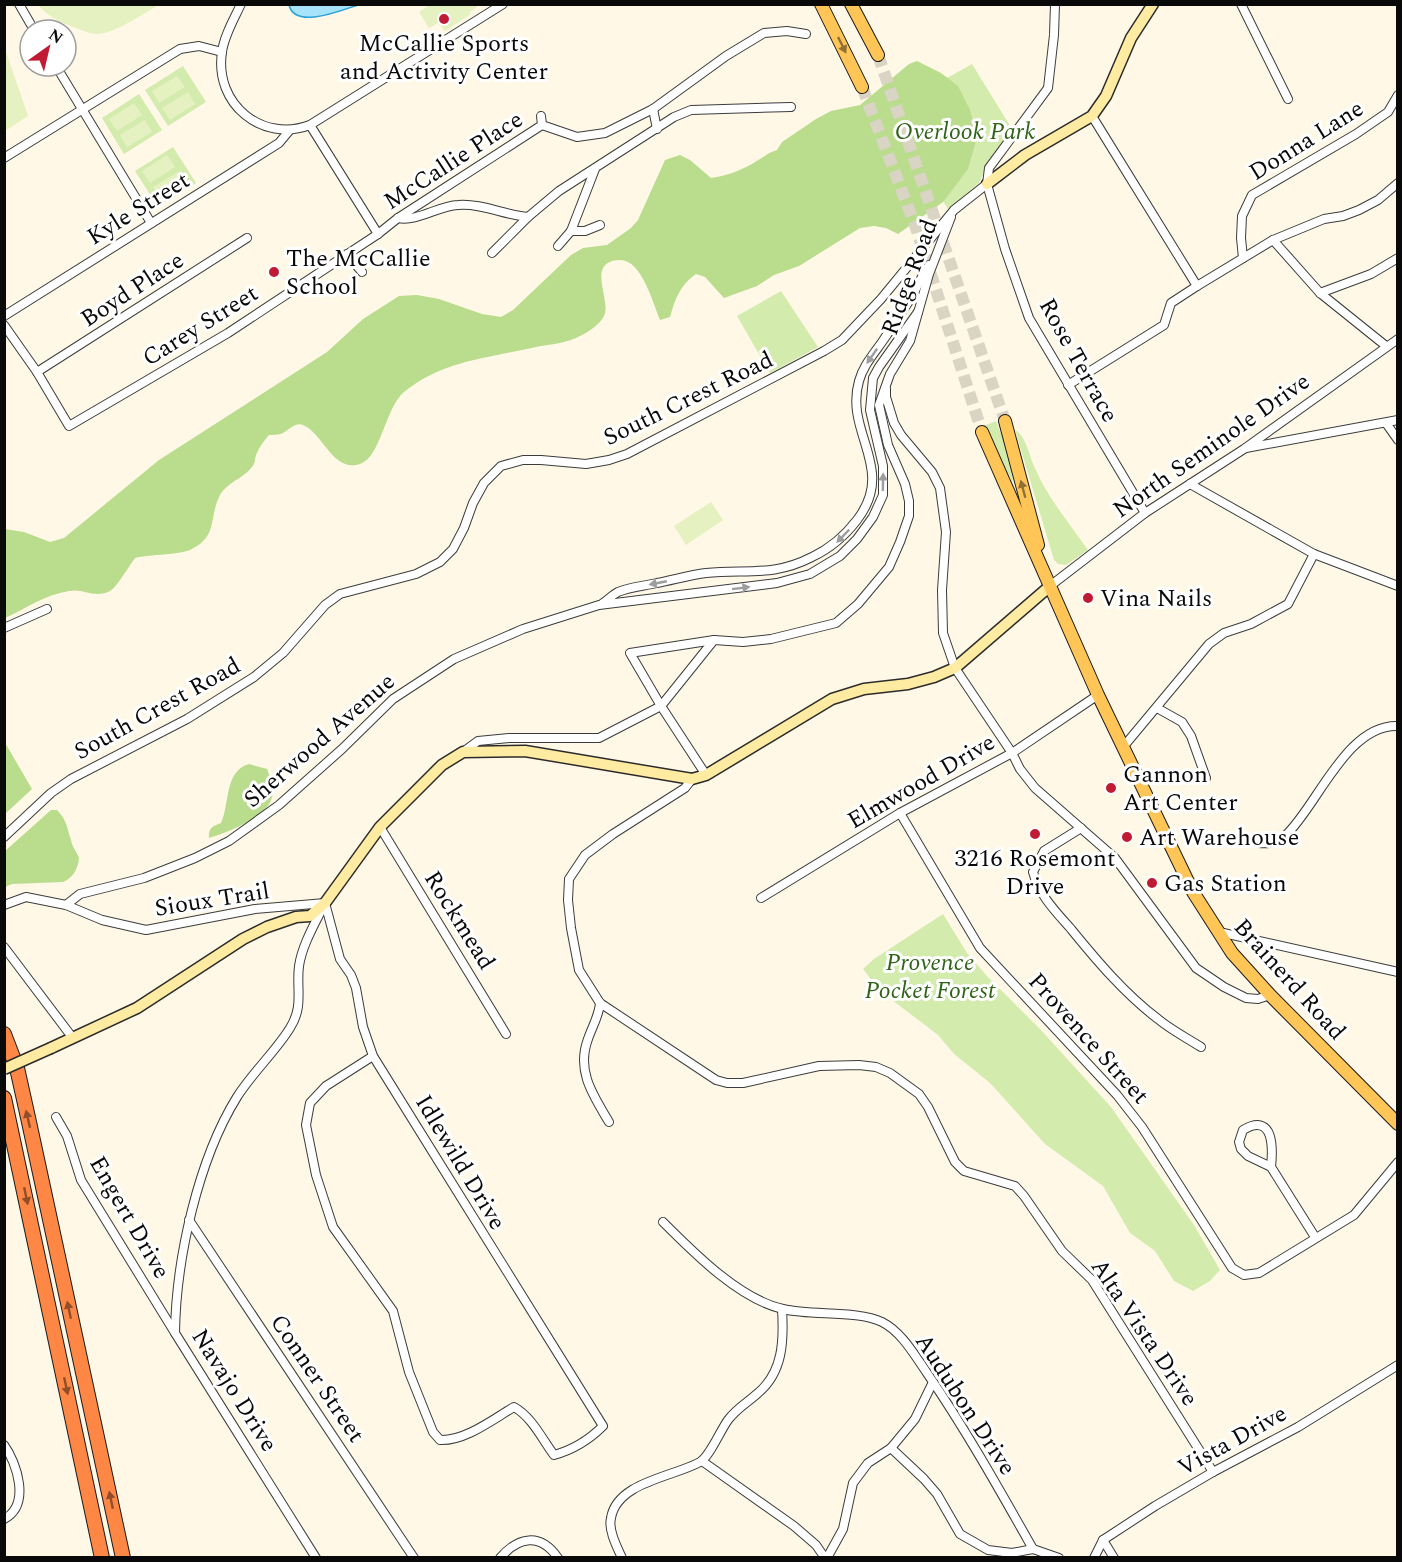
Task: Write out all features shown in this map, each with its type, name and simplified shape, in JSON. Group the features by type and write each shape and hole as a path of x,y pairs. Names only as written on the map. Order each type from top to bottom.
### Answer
{"highway":[{"path":"4,1034 16,1068 123,1557"},
{"path":"4,1098 102,1557"}],"main road":[{"path":"822,4 862,87"},
{"path":"851,4 878,55"},
{"name":"Brainerd Road","path":"1005,421 1050,586"},
{"name":"Brainerd Road","path":"982,432 1098,695 1193,892 1232,953 1270,995 1398,1124"}],"street":[{"path":"19,4 27,18"},
{"path":"241,4 222,52 226,88 237,108 245,115 267,127 289,131 310,125 503,4"},
{"path":"987,184 989,168 1048,88 1055,4"},
{"path":"987,184 1025,155 1092,116 1106,96 1131,38 1153,4"},
{"path":"1241,4 1288,99"},
{"path":"657,129 653,109 726,56 764,33 787,31 806,34"},
{"path":"4,158 180,49 199,46 222,52"},
{"path":"64,78 151,223"},
{"name":"Donna Lane","path":"1244,258 1241,238 1242,216 1252,195 1384,115 1392,108 1398,95"},
{"path":"492,253 528,217 559,191 674,117 691,110 791,107"},
{"name":"McCallie Place","path":"378,234 398,218 542,121 578,137 605,133 653,109"},
{"path":"1092,116 1197,286"},
{"path":"310,125 378,234"},
{"name":"Kyle Street","path":"4,316 279,143 289,131"},
{"path":"558,246 570,231 596,168"},
{"path":"1068,385 1164,325 1172,303 1197,286 1273,240 1324,219 1359,210 1378,200 1398,183"},
{"name":"South Crest Road","path":"4,837 51,793 71,779 187,719 254,677 283,653 325,605 340,594 416,574 440,562 453,549 473,502 484,483 501,466 523,460 586,464 627,454 842,340 881,299 954,210 987,184"},
{"name":"Rose Terrace","path":"987,184 1005,249 1029,319 1145,513"},
{"path":"398,218 407,220 432,210 457,205 471,205 528,217"},
{"name":"Ridge Road","path":"661,706 630,653 714,640 743,642 771,639 836,623 858,604 888,567 909,516 909,501 905,484 888,445 879,405 897,361 910,341 937,254 954,210"},
{"path":"570,231 585,231 600,225"},
{"name":"Carey Street","path":"37,372 69,426 228,333 378,234"},
{"name":"Boyd Place","path":"37,372 247,238"},
{"path":"1273,240 1320,293 1386,346"},
{"path":"347,254 362,272"},
{"name":"Sherwood Avenue","path":"599,605 615,594 647,585 707,573 772,571 798,564 830,548 846,534 864,510 873,481 872,464 859,424 858,383 870,357 912,297 922,275 937,254"},
{"path":"1320,293 1371,274 1398,258"},
{"name":"Sherwood Avenue","path":"66,905 80,894 144,878 195,858 229,841 279,805 342,749 393,699 454,659 523,629 599,605 801,578 849,548 873,517 883,495 883,466 870,410 873,378 918,312"},
{"path":"4,325 37,372"},
{"name":"North Seminole Drive","path":"1050,586 1145,513 1244,448 1398,339"},
{"path":"886,385 886,397 894,423 901,435 932,472 940,488 946,532 942,590 944,633 955,668 1012,753 1020,769 1038,792 1114,858 1196,968 1224,987 1246,998 1258,999 1270,995"},
{"path":"1244,448 1398,420"},
{"path":"1386,423 1398,440"},
{"path":"1190,484 1314,554 1398,586"},
{"path":"1124,747 1209,644 1224,633 1251,624 1288,604 1314,554"},
{"path":"463,752 525,751 692,778 706,775 832,699 864,689 908,684 955,668 1050,586"},
{"path":"4,628 47,609"},
{"path":"4,1069 138,1008 243,939 267,927 296,917 310,916 325,903 380,827 442,765 478,741 509,738 599,738 661,706 714,640"},
{"name":"Elmwood Drive","path":"761,898 900,813 1012,753 1098,695"},
{"path":"661,706 706,775"},
{"path":"1157,708 1182,722 1191,736 1206,778"},
{"path":"1259,843 1270,844 1284,836 1338,763 1371,731 1398,726"},
{"name":"Alta Vista Drive","path":"692,778 685,788 613,834 585,855 569,879 568,900 574,951 579,970 600,1003 716,1080 727,1083 743,1083 819,1066 859,1065 876,1066 907,1084 919,1094 928,1107 955,1162 964,1171 1015,1186 1062,1251 1092,1280 1213,1472"},
{"name":"Provence Street","path":"900,813 980,948 1117,1095 1142,1127 1232,1268 1244,1275 1258,1273 1315,1237"},
{"name":"Rockmead","path":"380,827 507,1034"},
{"path":"1081,828 1044,851 1033,872 1035,883 1096,959 1137,1001 1159,1020 1201,1047"},
{"name":"Sioux Trail","path":"4,905 26,897 66,905 102,920 146,930 255,909 325,903"},
{"name":"Idlewild Drive","path":"325,903 340,959 351,975 356,988 363,1027 373,1056 603,1426 592,1437 565,1452 554,1455 530,1421 514,1407 482,1426 451,1440 440,1440 434,1432 410,1372 393,1311 333,1227 316,1175 306,1125 310,1103 326,1086 373,1056"},
{"name":"Navajo Drive","path":"316,1557 175,1333 176,1300 189,1220 214,1142 238,1095 291,1028 299,1007 299,966 311,931 325,903"},
{"path":"1218,932 1398,972"},
{"path":"4,947 72,1037"},
{"path":"600,1003 584,1053 584,1070 587,1084 609,1122"},
{"name":"Engert Drive","path":"57,1117 67,1136 81,1180 175,1333"},
{"path":"1271,1167 1272,1138 1268,1131 1254,1125 1243,1130 1239,1142 1241,1149 1248,1156 1271,1167 1315,1237 1354,1215 1398,1162"},
{"name":"Conner Street","path":"189,1220 414,1557"},
{"name":"Audubon Drive","path":"663,1222 719,1275 762,1301 782,1309 868,1318 883,1323 908,1346 956,1416 1034,1549"},
{"path":"622,1557 614,1540 610,1519 618,1503 629,1491 702,1461 737,1408 770,1383 777,1370 784,1330 782,1309"},
{"name":"Vista Drive","path":"1094,1557 1103,1540 1155,1506 1298,1427 1398,1365"},
{"path":"702,1461 794,1526 826,1557 843,1529 853,1483 868,1463 891,1448 915,1419 933,1382"},
{"path":"4,1445 12,1455 21,1488 17,1502 8,1517 4,1519"},
{"path":"891,1448 937,1494 960,1534 988,1551 1012,1553 1034,1549 1059,1557"},
{"path":"500,1557 514,1544 527,1539 541,1541 558,1557"},
{"path":"1103,1540 1114,1557"}],"green space":[{"name":"McCallie Sports and Activity Center","path":"475,4 477,7 470,12 471,14 445,31 438,23 429,28 419,12 429,5"},
{"path":"38,5 159,5 111,31 96,34 78,29 78,18 54,18"},
{"path":"5,49 28,116 4,131"},
{"path":"917,61 941,73 958,86 970,110 976,141 968,169 943,202 898,234 886,228 874,226 860,228 799,266 774,275 757,286 724,298 705,277 696,274 679,293 670,317 660,320 650,293 634,266 627,261 609,262 603,267 601,275 606,309 604,316 587,332 566,342 467,362 434,373 419,381 398,399 373,452 367,460 360,464 351,465 335,458 310,429 300,424 281,434 269,435 259,449 251,469 223,490 216,503 209,533 199,545 185,552 135,558 116,585 105,593 94,594 74,590 60,593 5,618 5,529 24,532 50,542 64,538 159,460 327,352 363,319 399,296 417,295 439,299 482,314 501,317 513,310 571,255 583,248 607,245 631,228 638,220 665,160 680,155 690,160 711,178 737,171 777,150 782,142 816,119 831,111 860,105 909,64"},
{"name":"Overlook Park","path":"972,64 1012,129 990,159 979,183 948,209 913,153 947,78"},
{"path":"183,66 206,102 168,126 145,90"},
{"path":"177,76 185,87 159,103 152,91"},
{"path":"188,92 195,104 170,120 162,108"},
{"path":"139,94 162,130 124,154 102,118"},
{"path":"134,103 142,115 117,131 109,119"},
{"path":"145,120 152,132 127,147 120,135"},
{"path":"173,147 196,183 158,207 135,171"},
{"path":"167,155 175,167 150,183 142,171"},
{"path":"178,172 185,184 160,199 153,187"},
{"path":"781,291 818,347 770,373 737,316"},
{"path":"996,421 1006,446 1014,484 992,444 986,425"},
{"path":"1015,430 1025,441 1045,488 1088,550 1066,565 1058,564 1054,560"},
{"path":"711,502 723,520 686,545 674,526"},
{"path":"4,741 32,789 5,814 4,814"},
{"path":"249,764 267,769 273,790 269,804 245,823 209,838 212,828 221,823 235,774"},
{"path":"51,810 57,810 63,817 79,858 74,873 63,882 12,884 5,887 5,851"},
{"name":"Provence Pocket Forest","path":"943,914 967,953 987,976 1040,1029 1111,1107 1194,1225 1220,1270 1210,1281 1193,1291 1174,1281 1155,1251 1130,1233 1103,1186 1045,1144 990,1083 954,1054 938,1035 879,990 863,969 874,959"}],"water":[{"path":"289,4 358,5 331,14 309,17 293,12"}],"tunnel":[{"path":"878,55 1005,421"},
{"path":"862,87 915,225 982,432"}],"place":[{"name":"McCallie Sports and Activity Center","path":"444,19"},
{"name":"The McCallie School","path":"274,272"},
{"name":"Vina Nails","path":"1088,598"},
{"name":"Gannon Art Center","path":"1111,788"},
{"name":"3216 Rosemont Drive","path":"1035,834"},
{"name":"Art Warehouse","path":"1127,837"},
{"name":"Gas Station","path":"1152,883"}]}
